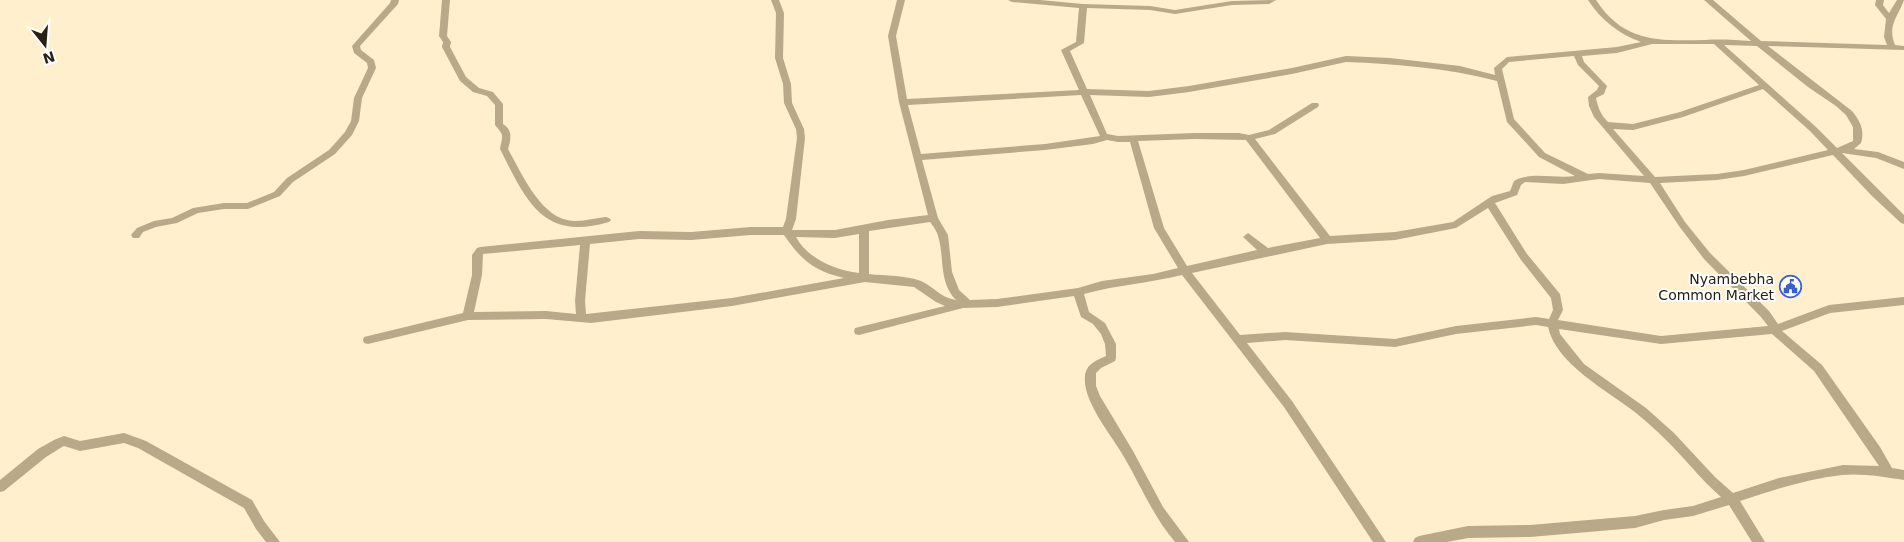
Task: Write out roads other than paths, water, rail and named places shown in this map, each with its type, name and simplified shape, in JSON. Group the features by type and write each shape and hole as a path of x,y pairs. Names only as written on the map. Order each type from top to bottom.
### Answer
{"street":[{"path":"136,235 140,230 154,224 174,220 196,210 254,205 277,194 290,180 332,152 349,133 354,121 358,98 372,68 371,62 357,51 356,46 395,0"},
{"path":"446,0 443,36 447,42 446,47 463,80 476,90 490,94 499,104 499,125 505,129 508,137 504,149 520,175 523,186 534,200 557,221 574,224 606,220"},
{"path":"775,0 780,13 778,58 787,84 788,103 800,130 801,138 788,232 795,246 822,267 848,276 923,285 939,299 948,303 967,304 992,303 1078,292 1102,285 1153,278 1327,240 1395,236 1456,225 1489,202 1514,193 1517,183 1524,179 1577,181 1586,177 1599,176 1653,180 1717,177 1744,173 1842,150 1857,143 1859,133 1853,117 1842,106 1823,95 1708,0"},
{"path":"900,0 892,36 903,102 933,218 943,235 946,272 954,292 967,304"},
{"path":"1012,0 1083,6 1150,8 1175,12 1232,3 1268,2 1272,0"},
{"path":"1592,0 1614,25 1652,42"},
{"path":"1880,0 1879,5 1890,19"},
{"path":"1892,47 1888,37 1890,19 1902,0"},
{"path":"1083,6 1080,43 1064,50 1099,122 1099,128 1106,137"},
{"path":"1586,177 1542,155 1510,120 1498,68 1507,60 1618,50 1652,42 1716,42 1761,45 1904,48"},
{"path":"1716,42 1819,135 1842,150 1904,221"},
{"path":"1577,54 1577,58 1603,86 1601,92 1592,97 1598,117 1653,180 1682,224 1707,256 1765,314 1773,324 1774,330 1818,368 1876,450 1888,472"},
{"path":"903,102 1085,92 1149,94 1189,89 1354,59 1390,61 1460,70 1501,78"},
{"path":"1604,125 1632,127 1682,114 1764,86"},
{"path":"918,157 1046,147 1093,142 1106,137 1239,136 1249,138 1272,132 1315,105"},
{"path":"1819,135 1842,150 1878,155 1904,166"},
{"path":"1133,138 1159,228 1184,270 1288,404 1380,542"},
{"path":"1249,138 1327,240"},
{"path":"1489,202 1524,256 1556,297 1558,310 1552,323 1555,336 1580,366 1642,411 1670,436 1711,481 1731,498 1759,542"},
{"path":"468,316 477,275 477,255 480,251 640,235 691,236 751,231 834,234 878,225 913,223 933,218"},
{"path":"861,230 865,233 864,278"},
{"path":"1248,237 1266,252"},
{"path":"581,318 580,300 585,241"},
{"path":"368,340 468,316 546,316 591,319 732,302 864,278"},
{"path":"1078,292 1084,314 1098,321 1112,349 1111,358 1092,370 1090,377 1092,392 1129,455 1149,494 1165,520 1184,542"},
{"path":"1239,339 1285,336 1395,342 1456,330 1536,321 1662,340 1774,330 1829,309 1904,301"},
{"path":"859,331 967,304"},
{"path":"0,487 42,453 58,443 64,441 80,446 124,438 142,444 184,466 248,504 260,525 274,542"},
{"path":"1419,542 1468,532 1530,532 1635,522 1693,511 1779,483 1843,470 1888,472 1904,475"}],"place":[{"name":"Nyambebha Common Market","path":"1790,287"}]}
